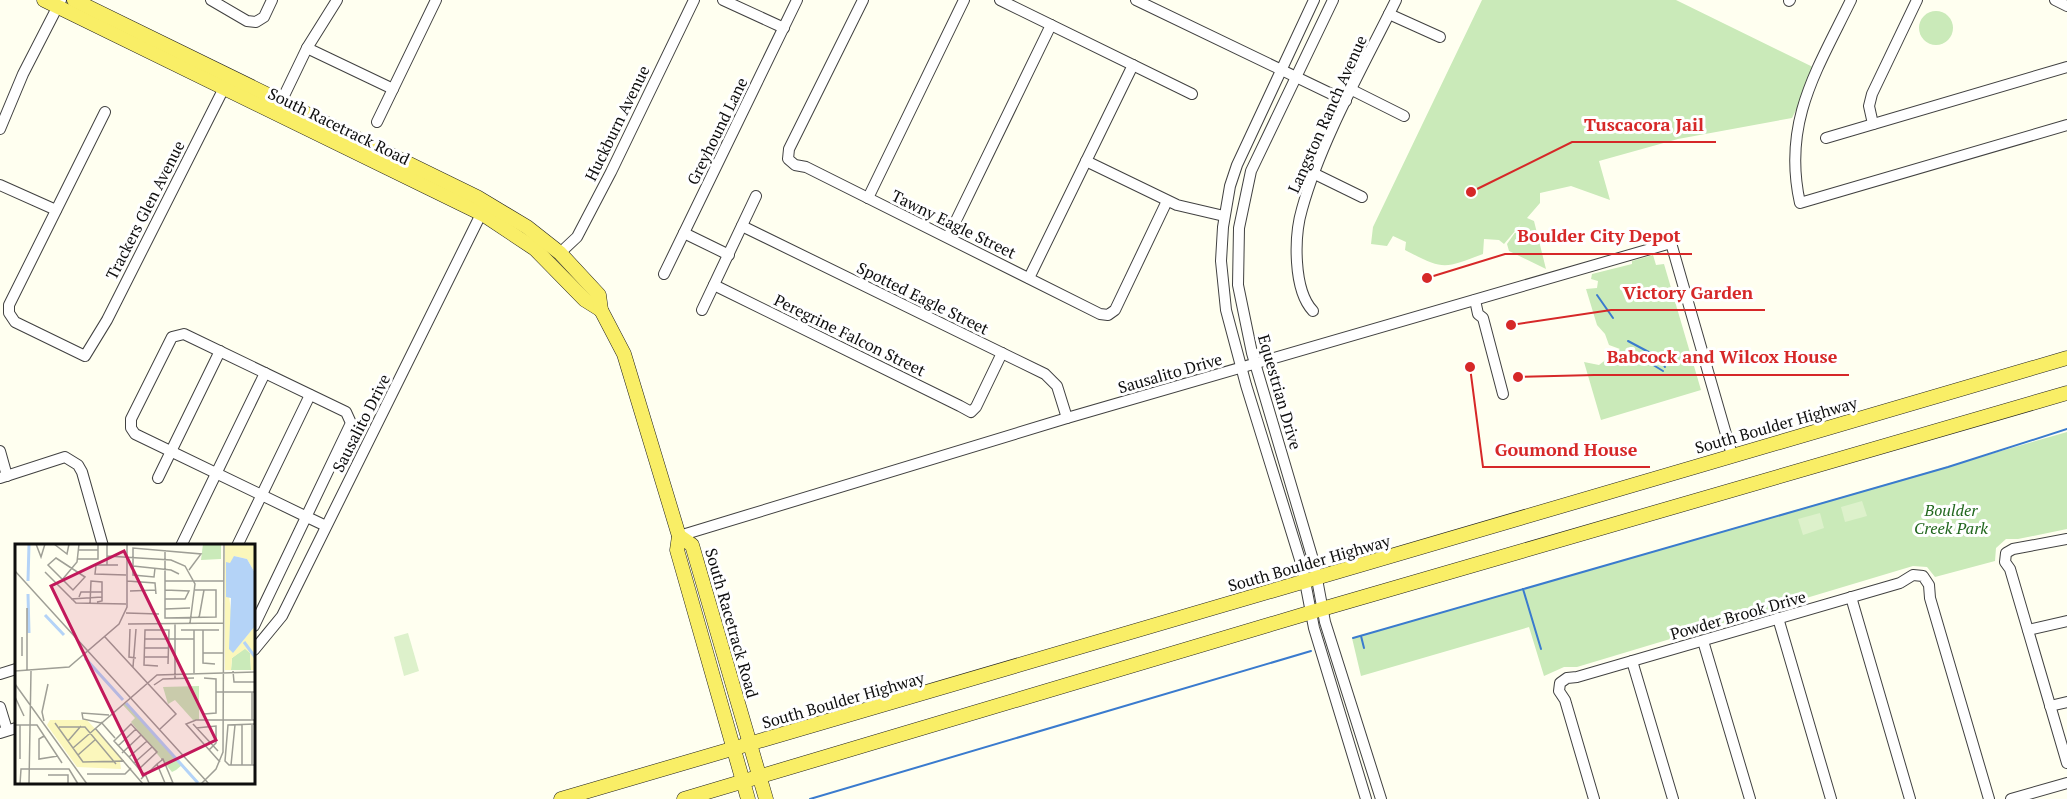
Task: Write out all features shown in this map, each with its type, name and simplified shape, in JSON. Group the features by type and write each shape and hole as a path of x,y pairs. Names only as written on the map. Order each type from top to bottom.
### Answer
{"main road":[{"name":"South Racetrack Road","path":"74,0 226,82 281,102 353,144"},
{"name":"South Racetrack Road","path":"54,2 527,227 560,253 599,295 601,310 615,333 635,384 679,536 677,550 748,799"},
{"name":"South Racetrack Road","path":"484,208 535,249 585,300 601,310"},
{"name":"South Boulder Highway","path":"561,799 2067,358"},
{"path":"684,799 1316,611 2067,393"},
{"name":"South Racetrack Road","path":"679,536 692,545 766,799"}],"street":[{"path":"211,0 247,21 256,22 264,17 272,0"},
{"path":"281,102 308,48 337,0"},
{"path":"377,122 436,0"},
{"name":"Huckburn Avenue","path":"560,253 577,237 694,0"},
{"path":"723,0 783,28"},
{"name":"Greyhound Lane","path":"664,274 797,0"},
{"name":"Tawny Eagle Street","path":"863,0 789,149 788,159 1100,314 1108,315 1115,310 1167,201"},
{"path":"868,198 964,0"},
{"path":"1000,0 1192,94"},
{"path":"1136,0 1346,101"},
{"name":"Equestrian Drive","path":"1314,0 1237,165 1224,216 1222,285 1241,368 1302,566 1310,579 1316,611 1366,799"},
{"name":"Equestrian Drive","path":"1310,579 1314,563 1255,364 1238,285 1239,228 1251,171 1333,0"},
{"name":"Langston Ranch Avenue","path":"1313,311 1306,303 1300,287 1297,255 1301,211 1346,101 1396,0"},
{"path":"1851,0 1813,79 1799,118 1794,166 1800,203 2067,125"},
{"path":"1873,124 1869,106 1872,94 1917,0"},
{"path":"2055,0 2067,6"},
{"path":"0,129 54,2"},
{"path":"1389,14 1440,37"},
{"path":"948,237 1051,25"},
{"path":"308,48 393,89"},
{"path":"1029,278 1133,65"},
{"path":"1826,138 2067,67"},
{"name":"Trackers Glen Avenue","path":"56,210 9,305 9,313 15,322 85,356 107,320 226,82"},
{"path":"1352,90 1404,116"},
{"path":"0,185 56,210 105,112"},
{"path":"1086,161 1167,201 1193,211 1224,216"},
{"path":"1315,174 1362,197"},
{"path":"702,310 756,196"},
{"name":"Sausalito Drive","path":"255,649 275,627 484,208"},
{"name":"Spotted Eagle Street","path":"742,226 1002,353 1052,380 1061,394 1068,418"},
{"path":"684,233 729,255"},
{"name":"Sausalito Drive","path":"679,536 1068,418 1671,243 1732,455"},
{"name":"Peregrine Falcon Street","path":"714,285 971,412 976,407 1002,353"},
{"path":"1477,299 1478,314 1483,318 1503,394"},
{"path":"255,624 307,517 351,423 350,419 346,412 184,334 176,334 172,337 131,418 130,428 135,434 171,451 261,495 307,517 326,526"},
{"path":"158,478 220,351"},
{"path":"182,544 265,373"},
{"path":"238,544 310,395"},
{"path":"0,451 3,477 65,457 72,459 82,471 99,544"},
{"path":"2067,539 2013,549 2006,553 2005,562 2010,569 2067,763"},
{"name":"Powder Brook Drive","path":"1594,799 1565,700 1559,691 1560,683 1567,678 1900,583 1913,575 1923,576 1929,585 1930,598 1989,799"},
{"path":"1851,597 1910,799"},
{"name":"Equestrian Drive","path":"1316,611 1381,799"},
{"path":"1778,618 1831,799"},
{"path":"2028,630 2067,621"},
{"path":"1703,640 1750,799"},
{"path":"1632,661 1673,799"},
{"path":"0,674 15,669"},
{"path":"2050,706 2067,702"},
{"path":"0,707 8,730"},
{"path":"2011,799 2067,783"}],"green space":[{"path":"1482,0 1676,0 1817,69 1792,118 1678,139 1599,161 1610,200 1571,186 1540,193 1540,203 1527,218 1534,221 1546,269 1509,251 1507,244 1521,224 1504,244 1499,240 1484,239 1483,254 1451,265 1436,264 1418,257 1405,250 1406,242 1393,236 1387,246 1371,244 1373,227"},
{"path":"1936,11 1948,16 1953,28 1948,40 1936,45 1924,40 1919,28 1924,16"},
{"path":"1653,255 1656,265 1664,264 1701,390 1601,420 1584,362 1599,365 1620,349 1609,345 1605,334 1597,325 1586,289 1597,288 1598,281 1591,279 1592,274 1632,264 1632,261"},
{"name":"Boulder Creek Park","path":"2067,432 2067,529 2018,539 2006,539 1996,548 1995,561 1935,577 1927,567 1913,566 1577,667 1564,667 1544,676 1529,627 1361,676 1352,638"},
{"path":"1862,501 1867,516 1845,522 1841,507"},
{"path":"1820,513 1824,528 1803,535 1798,519"},
{"path":"408,633 419,671 404,676 394,637"}],"waterway":[{"path":"1597,295 1613,318"},
{"path":"1628,341 1660,358 1665,367"},
{"path":"1649,355 1650,363 1663,371"},
{"path":"1353,638 1948,467 2067,429"},
{"path":"1523,589 1541,649"},
{"path":"1361,636 1364,648"},
{"path":"810,799 1311,651"}],"place":[{"name":"Tuscacora Jail","path":"1471,192"},
{"name":"Boulder City Depot","path":"1427,278"},
{"name":"Victory Garden","path":"1511,325"},
{"name":"Goumond House","path":"1470,367"},
{"name":"Babcock and Wilcox House","path":"1518,377"}]}
